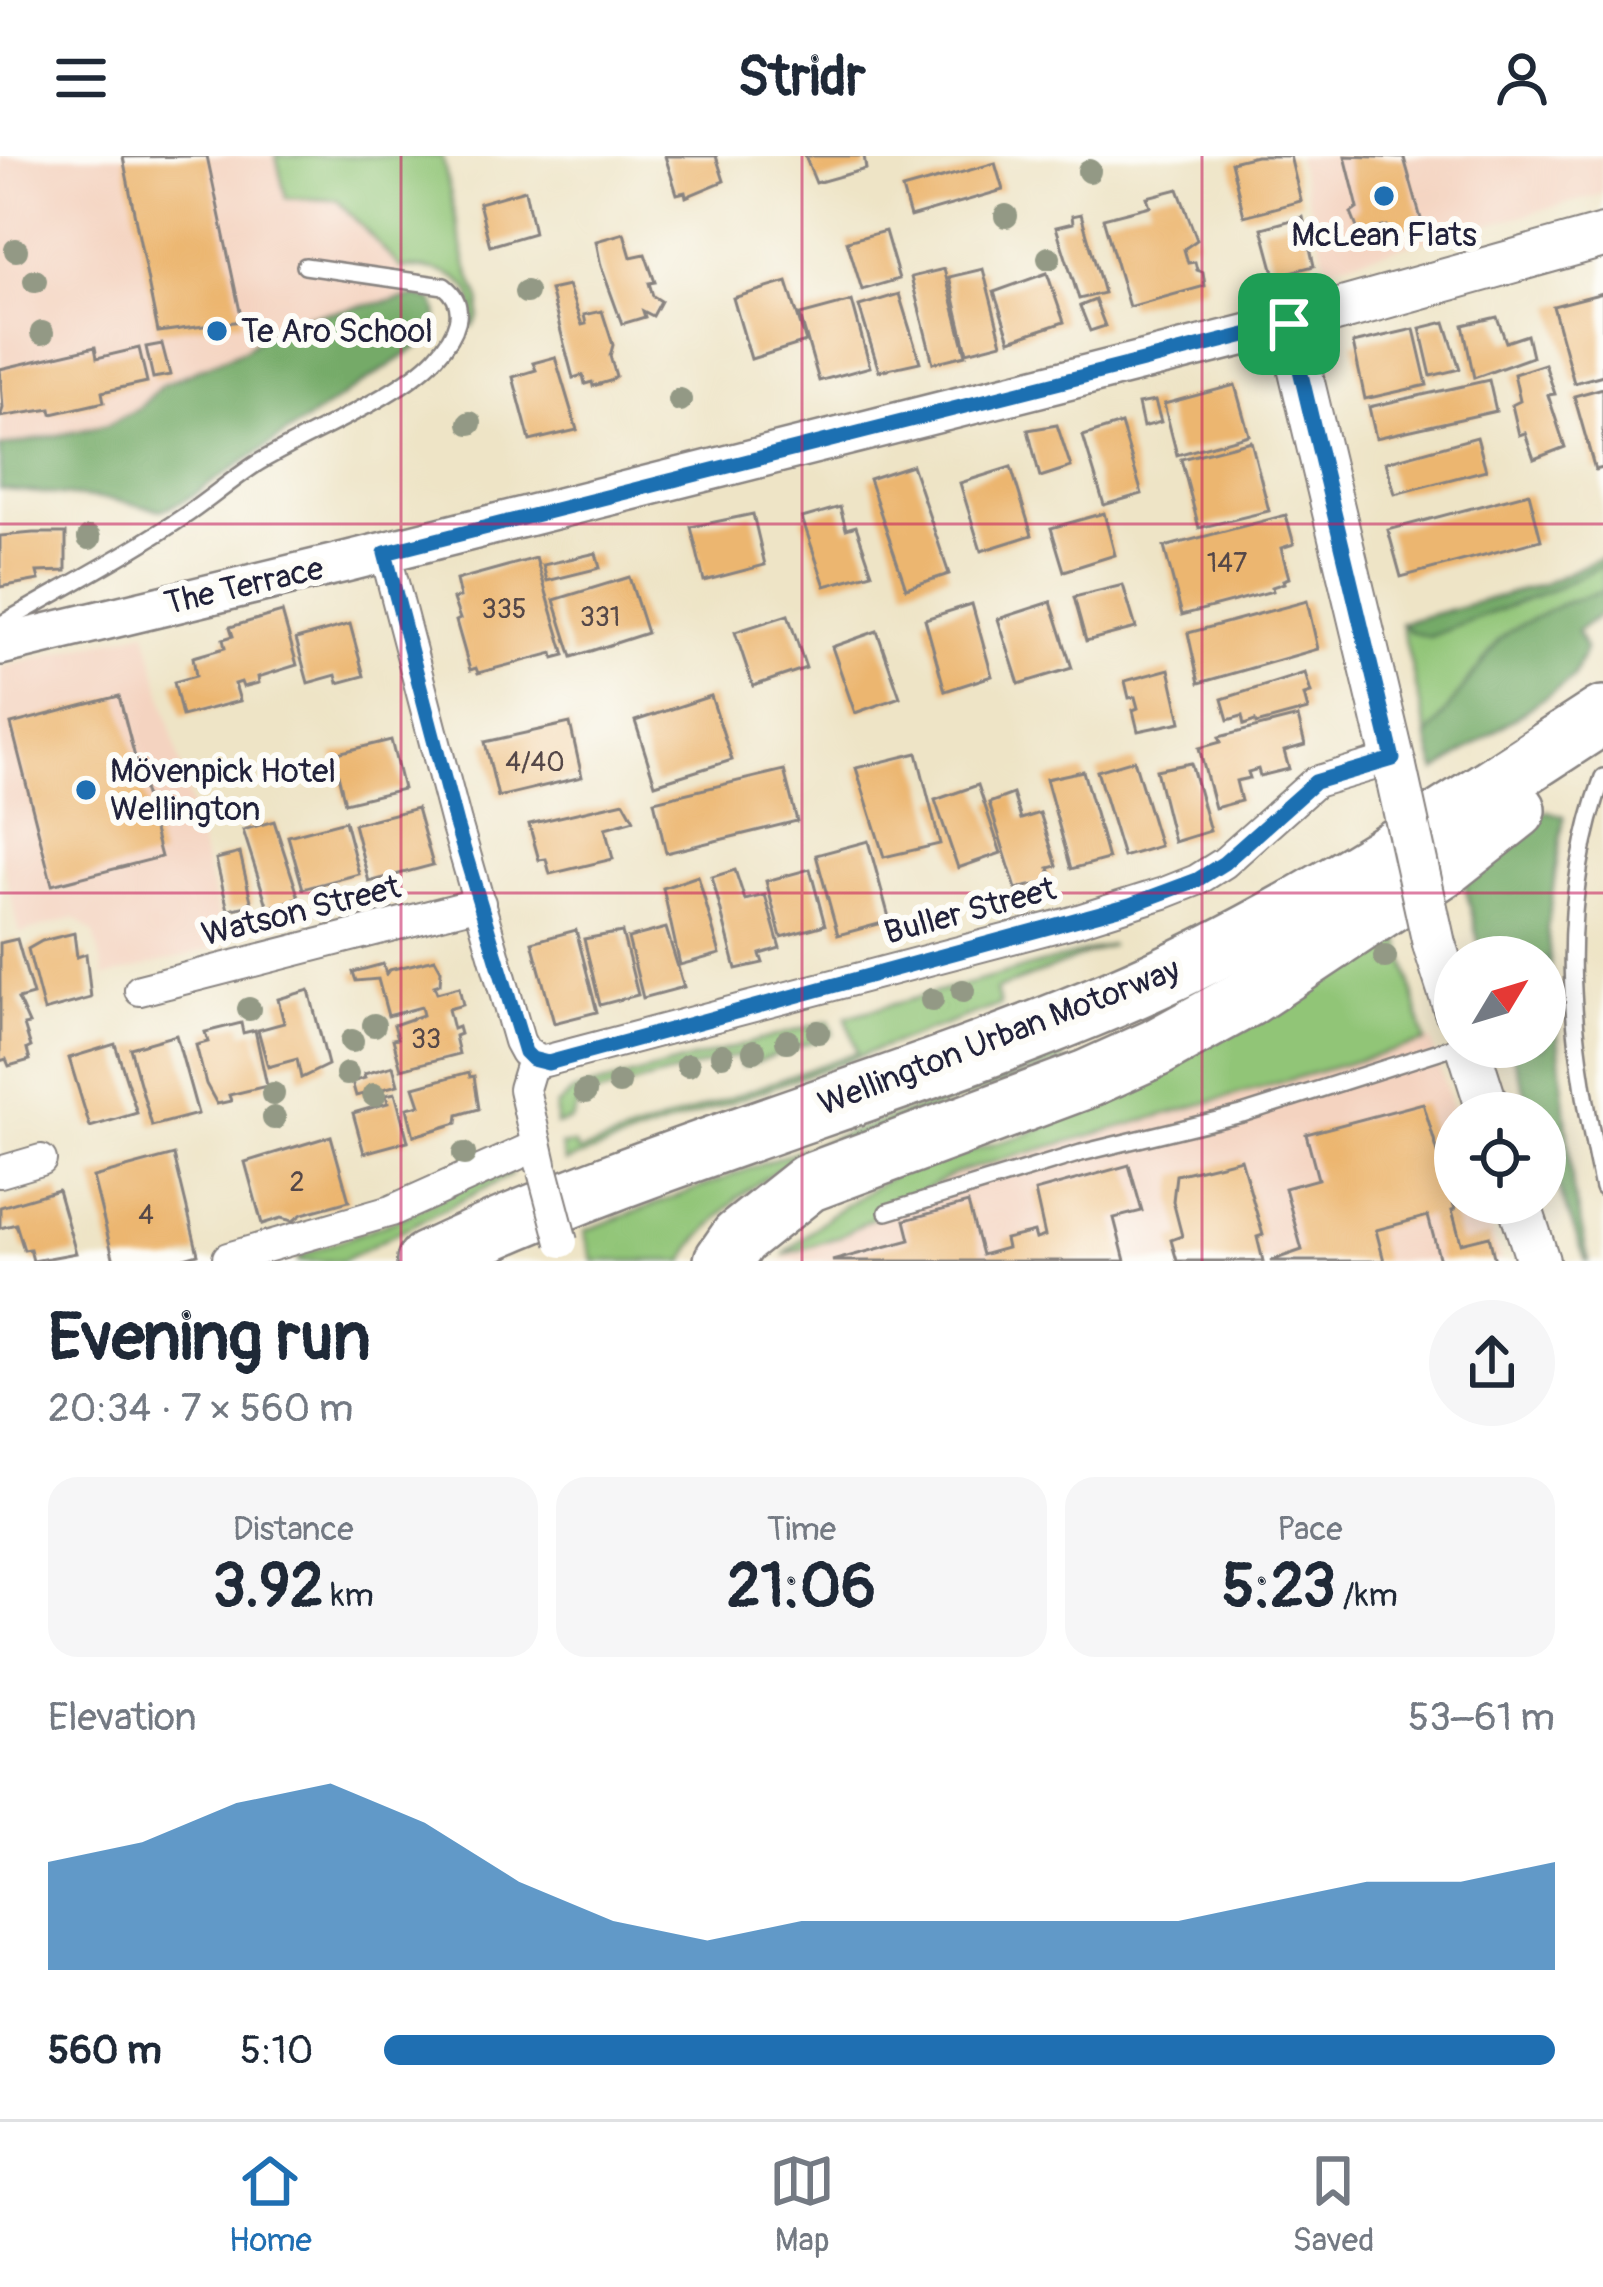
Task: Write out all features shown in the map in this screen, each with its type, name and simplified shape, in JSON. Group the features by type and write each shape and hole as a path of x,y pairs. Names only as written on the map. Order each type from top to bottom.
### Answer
{"highway":[{"name":"Wellington Urban Motorway","path":"426,1261 516,1218 1015,1036 1203,958 1355,876 1603,718"},
{"name":"Wellington Urban Motorway","path":"723,1261 740,1238 808,1183 1087,1079 1156,1048 1282,976 1446,866 1513,814 1603,718"}],"main road":[{"name":"The Terrace","path":"1289,324 1603,236"},
{"path":"1289,324 1434,944"},
{"path":"1526,1224 1538,1261"}],"street":[{"name":"The Terrace","path":"0,644 385,553 1289,324"},
{"path":"385,553 519,1042 532,1059 524,1089 565,1252"},
{"name":"Buller Street","path":"532,1059 548,1063 1130,905 1197,880 1224,863 1315,782 1394,763"},
{"name":"Watson Street","path":"140,989 480,903"},
{"path":"228,1258 391,1211 540,1159"},
{"path":"0,1172 41,1160"}],"lane":[{"path":"0,625 186,515 253,466 409,379 452,337 458,305 444,286 305,266"},
{"path":"1603,777 1581,846 1570,928 1580,1061 1603,1188"},
{"path":"887,1212 1081,1153 1242,1114 1434,1053"}],"shaded area":[{"name":"Te Aro School","path":"0,156 275,156 286,197 338,200 433,301 438,311 436,327 414,351 184,501 161,510 0,489"},
{"path":"1296,156 1603,156 1603,194 1327,267"},
{"path":"146,631 226,945 105,977 94,933 75,918 20,933 0,852 0,668"},
{"path":"1431,1040 1434,1068 1440,1068 1447,1092 1434,1092 1434,1224 1489,1224 1501,1261 779,1261 960,1171"}],"green space":[{"path":"276,156 442,156 466,264 480,300 473,327 471,295 455,277 429,269 401,268 337,200 286,198"},
{"path":"418,296 433,301 438,318 424,343 184,501 161,510 0,489 0,447 107,425 139,408 162,385 244,350 286,320"},
{"path":"1603,557 1603,612 1577,631 1585,649 1573,678 1436,771 1401,623 1541,585"},
{"path":"1603,557 1603,565 1554,589 1429,637 1401,623 1541,585"},
{"path":"1603,591 1603,612 1577,631 1585,649 1573,678 1436,771 1427,737 1499,640 1562,604"},
{"path":"1547,811 1564,816 1548,936 1477,936 1461,868"},
{"path":"1395,919 1425,1042 955,1173 838,1237 784,1255 829,1216 898,1172 1025,1135 1109,1099"},
{"path":"1111,945 996,990 1000,1005 565,1162 561,1146 574,1144 579,1152 857,1052 846,1017"},
{"path":"829,1021 833,1034 742,1067 737,1056 581,1099 571,1120 556,1125 556,1106 573,1092"},
{"path":"1063,1050 1064,1060 779,1168 737,1198 694,1244 685,1261 593,1261 584,1231 1027,1071 1025,1064"},
{"path":"1517,1068 1561,1068 1563,1092 1525,1092"},
{"path":"1566,1119 1573,1190 1589,1261 1566,1208"},
{"path":"508,1165 511,1175 342,1261 298,1261 302,1255 406,1216"}],"building":[{"path":"207,156 242,321 158,332 123,157"},
{"path":"665,156 716,156 724,181 686,197 685,192 677,194"},
{"path":"805,156 864,156 866,169 816,183"},
{"path":"1290,156 1301,201 1244,216 1231,162"},
{"name":"McLean Flats","path":"1345,156 1404,158 1421,219 1418,229 1398,238 1389,237 1386,226 1359,233 1351,213 1358,208"},
{"path":"995,163 1003,190 910,217 902,189"},
{"path":"1178,189 1197,240 1184,249 1188,263 1195,262 1203,272 1205,286 1129,307 1103,218 1150,206 1147,197"},
{"path":"525,190 534,233 490,246 479,203"},
{"path":"1081,214 1104,293 1079,299 1056,227 1073,223 1072,216"},
{"path":"1303,217 1314,266 1275,276 1262,228"},
{"path":"885,231 899,279 862,290 847,241"},
{"path":"624,233 631,257 645,254 655,282 649,283 653,296 661,301 653,316 643,311 645,317 622,324 596,241"},
{"path":"944,269 966,355 933,363 911,277"},
{"path":"983,269 1002,343 967,352 949,277"},
{"path":"1047,273 1064,322 1010,340 994,292"},
{"path":"787,282 806,342 751,359 733,298"},
{"path":"568,286 582,325 586,324 584,315 602,311 613,345 610,356 616,376 610,381 593,386 592,382 585,384 583,375 573,378 550,290"},
{"path":"1603,293 1603,375 1574,383 1553,306"},
{"path":"899,294 920,362 879,371 859,306"},
{"path":"1095,300 1105,326 1090,331 1080,306"},
{"path":"852,301 870,367 819,381 800,315"},
{"path":"1497,317 1506,342 1527,335 1532,357 1474,378 1463,325"},
{"path":"1445,322 1460,369 1431,376 1420,328"},
{"path":"1414,329 1427,385 1365,399 1353,343"},
{"path":"162,344 170,375 153,378 146,347"},
{"path":"95,347 97,358 139,348 147,382 102,392 104,402 52,414 51,409 0,417 0,369"},
{"path":"555,357 577,430 530,441 513,377 536,370 533,363"},
{"path":"1545,364 1555,394 1548,395 1565,447 1534,459 1525,433 1519,435 1512,405 1520,401 1514,374"},
{"path":"1489,380 1496,411 1376,438 1369,407"},
{"path":"1235,385 1249,435 1177,455 1164,404"},
{"path":"1603,388 1603,468 1595,470 1574,396"},
{"path":"1155,401 1161,422 1143,427 1138,404"},
{"path":"1121,424 1142,494 1104,505 1083,436"},
{"path":"1057,425 1071,467 1040,477 1028,430"},
{"path":"1477,437 1486,470 1395,494 1386,462"},
{"path":"1251,441 1269,511 1199,528 1181,459"},
{"path":"912,465 949,574 906,588 869,479"},
{"path":"1011,467 1032,535 981,551 960,483"},
{"path":"1529,493 1541,540 1401,577 1388,530"},
{"path":"840,507 846,529 856,526 872,573 825,586 802,518"},
{"path":"1104,513 1115,555 1064,571 1051,528"},
{"path":"753,514 765,565 704,581 691,527"},
{"path":"1286,515 1294,544 1281,548 1289,578 1284,583 1272,587 1273,591 1182,615 1164,547"},
{"path":"66,533 66,571 37,572 39,580 0,587 0,536"},
{"path":"596,553 600,568 547,581 543,565"},
{"path":"536,558 565,655 554,658 553,653 478,673 476,668 470,670 456,621 460,619 453,599 460,597 456,580"},
{"path":"629,577 647,633 572,657 554,600"},
{"path":"1123,585 1136,628 1086,641 1074,597"},
{"path":"1307,601 1318,649 1199,683 1188,633"},
{"path":"1051,602 1072,668 1019,684 998,619"},
{"path":"972,604 992,676 945,691 925,619"},
{"path":"282,612 297,665 258,677 259,683 235,684 240,701 182,716 174,682 196,676 193,657 225,648 223,639 233,636 230,627"},
{"path":"788,615 806,668 753,686 735,632"},
{"path":"350,624 364,676 338,683 336,675 308,683 296,639"},
{"path":"877,631 900,697 855,713 832,647"},
{"path":"1169,669 1181,722 1138,731 1133,710 1138,708 1135,697 1129,698 1125,681"},
{"path":"1305,673 1311,693 1304,695 1308,710 1256,724 1244,725 1242,716 1228,720 1222,699"},
{"name":"Mövenpick Hotel Wellington","path":"119,696 161,857 52,885 11,724"},
{"path":"711,696 732,760 655,784 635,721"},
{"path":"1298,717 1305,745 1284,751 1289,769 1260,776 1258,769 1248,772 1250,778 1236,781 1241,801 1215,808 1199,748 1221,742 1219,737"},
{"path":"570,723 582,777 498,797 485,742"},
{"path":"391,740 403,789 345,803 333,754"},
{"path":"917,753 940,844 884,857 856,768"},
{"path":"1134,760 1160,846 1123,857 1097,771"},
{"path":"1191,763 1210,831 1174,842 1156,770"},
{"path":"784,770 797,821 666,853 654,801"},
{"path":"1083,771 1108,859 1071,869 1046,779"},
{"path":"978,785 1001,853 958,868 935,800"},
{"path":"1013,794 1021,819 1040,813 1057,866 1049,868 1053,881 1016,889 989,803"},
{"path":"624,802 634,820 605,828 613,859 550,874 546,859 539,860 529,824"},
{"path":"417,808 433,865 369,882 354,824"},
{"path":"274,821 299,898 268,908 243,830"},
{"path":"345,821 359,874 303,889 288,836"},
{"path":"868,841 890,921 838,935 816,855"},
{"path":"240,853 252,905 228,910 216,859"},
{"path":"810,869 825,925 781,937 766,881"},
{"path":"735,870 745,900 765,895 780,948 760,954 763,963 736,969 712,877"},
{"path":"698,876 720,954 680,965 663,888"},
{"path":"666,928 684,987 643,998 628,938"},
{"path":"576,930 597,1012 554,1023 532,942"},
{"path":"622,932 638,995 600,1005 584,939"},
{"path":"74,933 77,957 86,954 91,998 44,1011 28,949"},
{"path":"17,939 33,995 18,999 29,1024 24,1025 31,1047 27,1049 30,1060 9,1066 6,1059 0,1061 0,943"},
{"path":"435,959 441,970 440,984 434,986 437,993 459,987 463,1005 448,1009 453,1029 458,1027 460,1034 455,1036 459,1054 401,1069 394,1025 423,1015 421,1007 388,1016 378,979 356,981 353,972 383,964 386,974"},
{"path":"309,990 328,1065 301,1078 297,1059 268,1067 258,1030 284,1023 278,999"},
{"path":"241,1023 243,1033 255,1030 267,1086 229,1095 231,1101 217,1104 206,1084 196,1045 208,1042 205,1032"},
{"path":"176,1035 198,1114 152,1126 130,1048"},
{"path":"115,1044 137,1113 90,1127 69,1058"},
{"path":"393,1066 398,1085 356,1096 352,1082"},
{"path":"469,1072 474,1076 479,1109 458,1115 457,1123 414,1136 407,1108 420,1105 414,1087"},
{"path":"395,1093 408,1141 364,1153 353,1113 388,1103 386,1095"},
{"path":"1423,1103 1434,1139 1434,1224 1456,1224 1461,1243 1489,1236 1495,1261 1440,1261 1428,1216 1376,1230 1384,1261 1270,1261 1302,1250 1285,1188 1318,1179 1306,1134"},
{"path":"331,1136 349,1201 293,1221 281,1218 262,1224 245,1162"},
{"path":"174,1155 198,1254 174,1261 114,1261 93,1177"},
{"path":"1241,1159 1263,1235 1257,1237 1263,1261 1177,1261 1171,1240 1182,1236 1173,1201 1176,1175"},
{"path":"1129,1165 1142,1211 1114,1218 1125,1261 832,1261 910,1240 905,1220 968,1203 982,1255 1007,1248 1005,1239 1034,1232 1036,1239 1045,1236 1035,1191"},
{"path":"58,1190 76,1253 33,1261 16,1224 0,1228 0,1207"}],"place":[{"name":"McLean Flats","path":"1384,196"},
{"name":"Te Aro School","path":"217,331"},
{"name":"Mövenpick Hotel Wellington","path":"86,790"}],"route":[{"path":"1289,324 1393,759 1315,782 1224,863 1197,880 1130,905 548,1063 525,1052 456,824 385,553 1289,324"}]}
